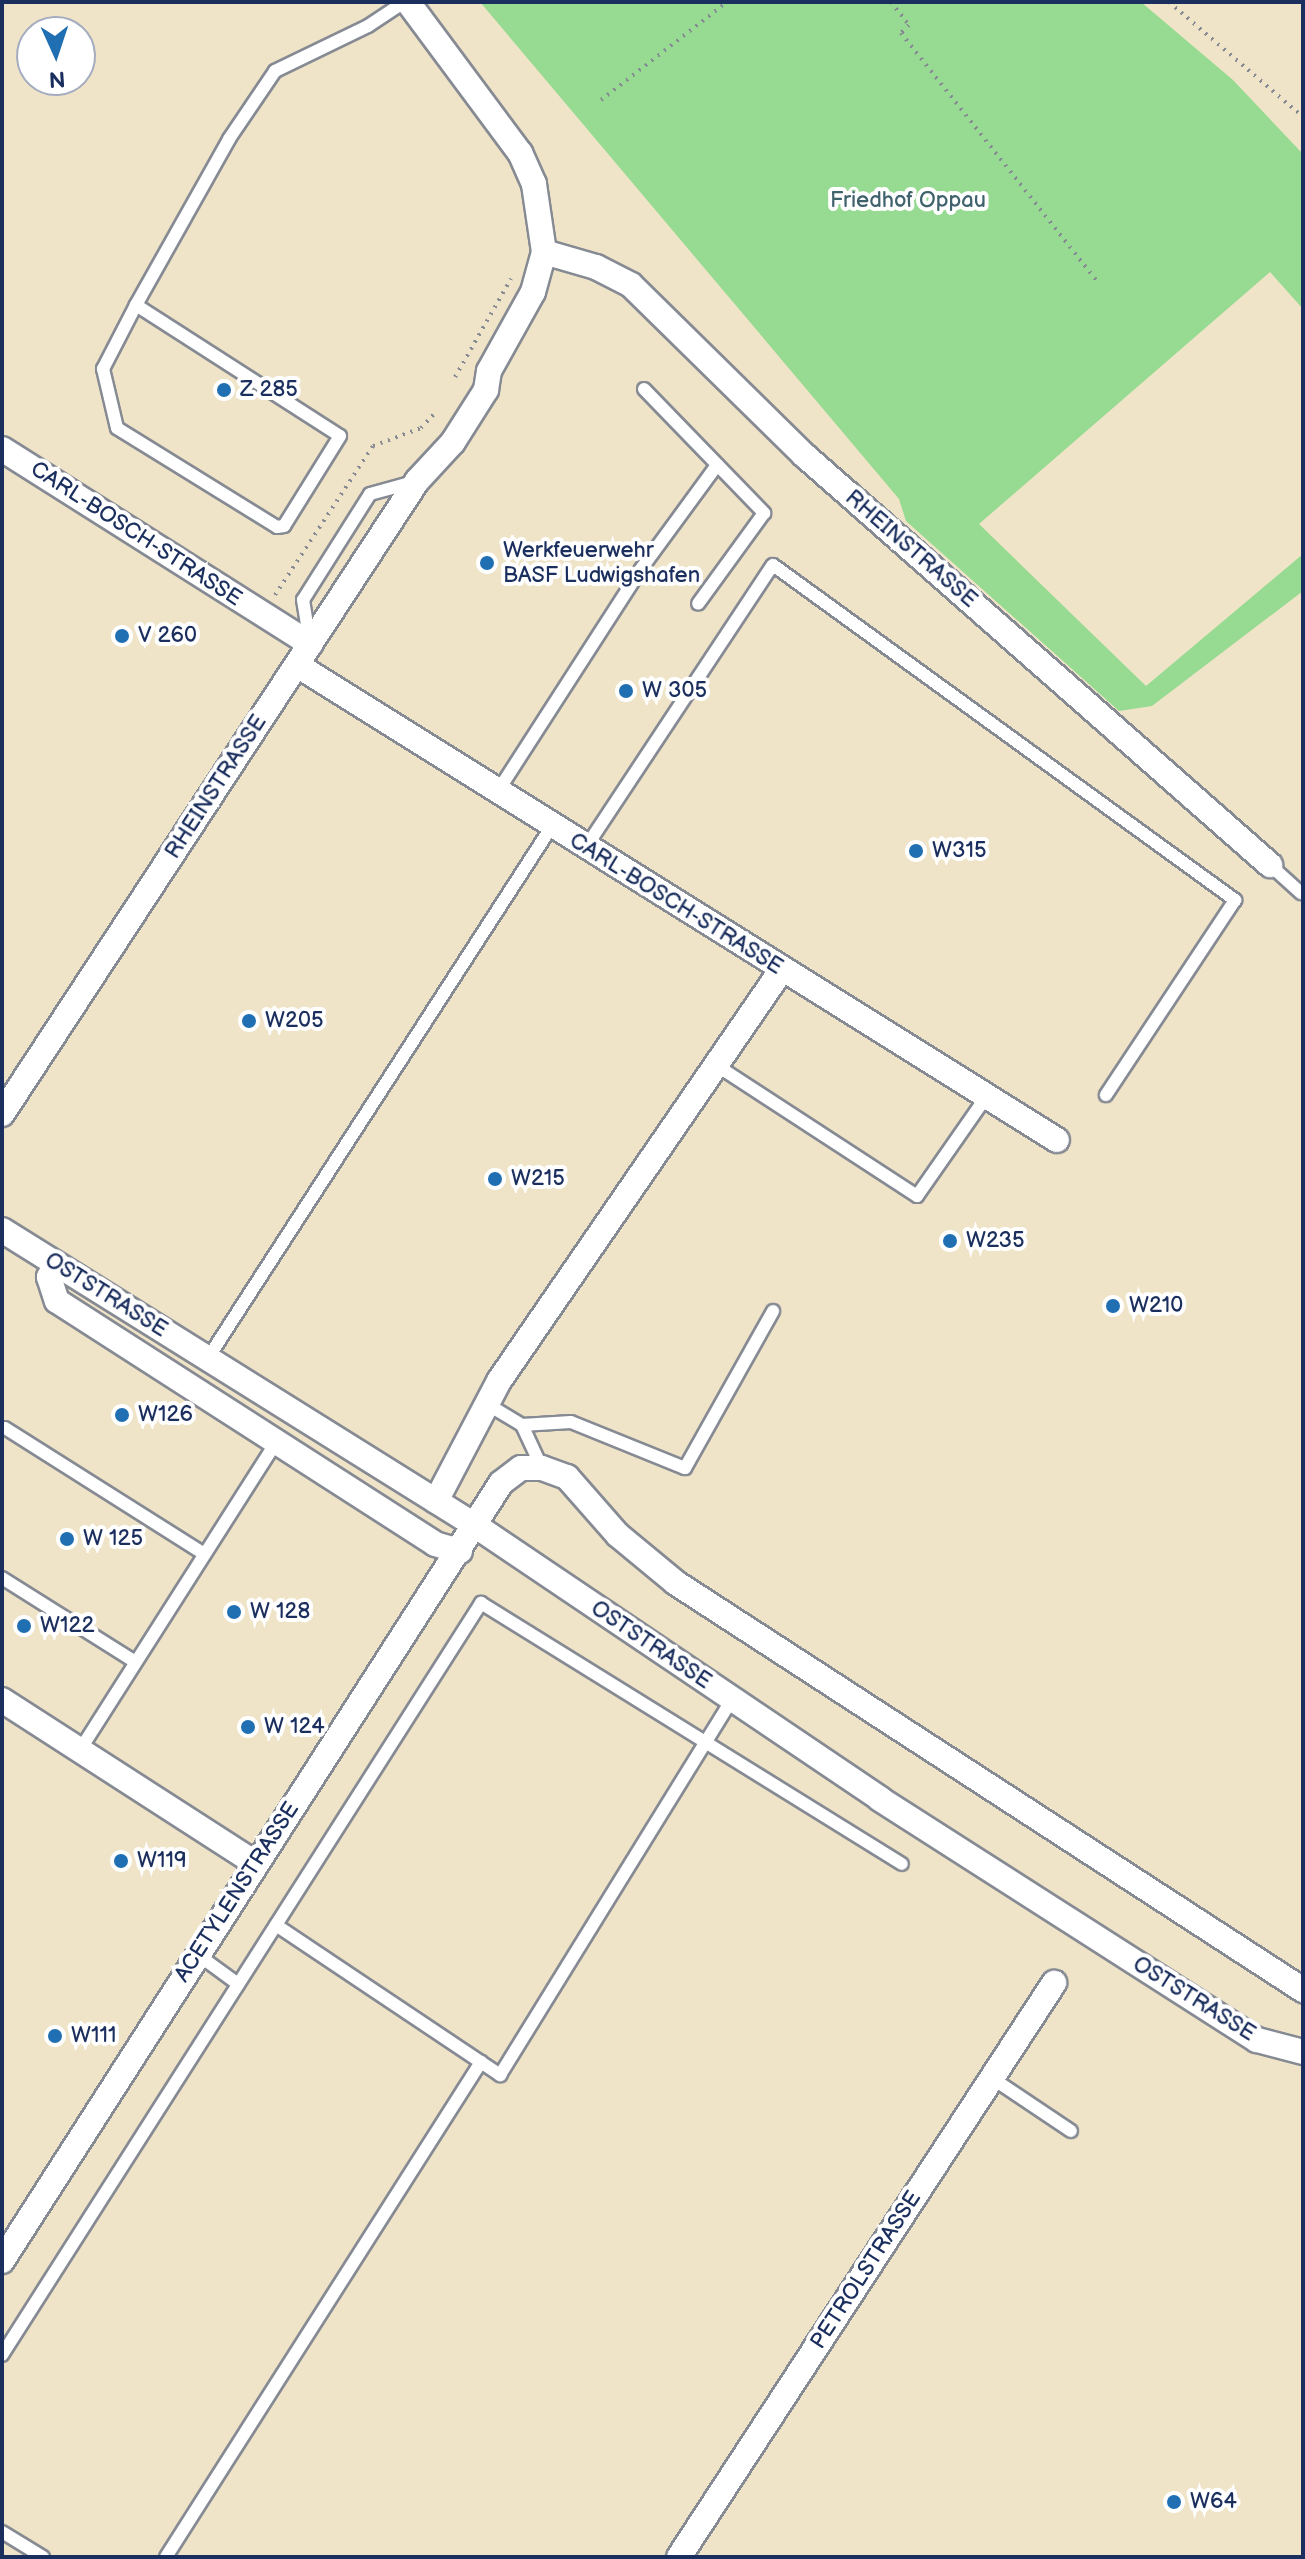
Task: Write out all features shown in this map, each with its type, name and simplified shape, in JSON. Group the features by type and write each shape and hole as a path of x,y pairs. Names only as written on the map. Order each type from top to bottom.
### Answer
{"street":[{"path":"406,2 520,153 534,184 544,252"},
{"name":"RHEINSTRASSE","path":"2,1114 431,460 439,435 465,409 489,371 533,292 544,252 596,267 631,285 804,455 1270,865"},
{"name":"CARL-BOSCH-STRASSE","path":"2,449 265,617 303,654 498,791 1057,1140"},
{"path":"436,1501 487,1404 781,970"},
{"name":"OSTSTRASSE","path":"2,1230 476,1526 732,1699 1257,2040 1303,2052"},
{"path":"56,1264 49,1277 57,1301 435,1544 460,1551"},
{"name":"ACETYLENSTRASSE","path":"5,2250 460,1551 501,1483 521,1468 542,1468"},
{"path":"542,1468 567,1477 618,1535 676,1583 1303,1990"},
{"path":"2,1700 255,1863"},
{"name":"PETROLSTRASSE","path":"679,2557 1054,1983"}],"lane":[{"path":"136,305 340,436 284,526 277,527 117,428 103,369 136,305 229,139 275,71 368,26 406,2"},
{"path":"644,389 764,513 698,604"},
{"path":"498,791 641,569 717,465"},
{"path":"586,847 773,565 1235,900 1106,1095"},
{"path":"208,1358 552,826"},
{"path":"1270,865 1301,893"},
{"path":"716,1065 917,1196 986,1097"},
{"path":"522,1425 571,1422 685,1468 773,1311"},
{"path":"487,1404 522,1425 542,1468"},
{"path":"5,1428 204,1554"},
{"path":"80,1750 276,1442"},
{"path":"2,1578 134,1661"},
{"path":"2,2355 481,1603 902,1864"},
{"path":"276,1925 500,2075 732,1699"},
{"path":"197,1954 238,1984"},
{"path":"166,2557 481,2062"},
{"path":"992,2078 1071,2131"},
{"path":"2,2532 43,2557"}],"path":[{"path":"601,100 727,2"},
{"path":"891,2 909,25 901,33 1098,282"},
{"path":"1169,2 1303,117"},
{"path":"455,377 514,273"},
{"path":"265,617 373,446 421,428 434,414"}],"green space":[{"name":"Friedhof Oppau","path":"480,2 1141,2 1233,80 1302,153 1303,309 1270,272 979,524 1146,686 1303,554 1303,591 1152,706 1119,711 906,521 899,499"}],"place":[{"name":"Z 285","path":"224,390"},
{"name":"Werkfeuerwehr BASF Ludwigshafen","path":"487,563"},
{"name":"V 260","path":"122,636"},
{"name":"W 305","path":"626,691"},
{"name":"W315","path":"916,851"},
{"name":"W205","path":"249,1021"},
{"name":"W215","path":"495,1179"},
{"name":"W235","path":"950,1241"},
{"name":"W210","path":"1113,1306"},
{"name":"W126","path":"122,1415"},
{"name":"W 125","path":"67,1539"},
{"name":"W 128","path":"234,1612"},
{"name":"W122","path":"24,1626"},
{"name":"W 124","path":"248,1727"},
{"name":"W119","path":"121,1861"},
{"name":"W111","path":"55,2036"},
{"name":"W64","path":"1174,2502"}]}
